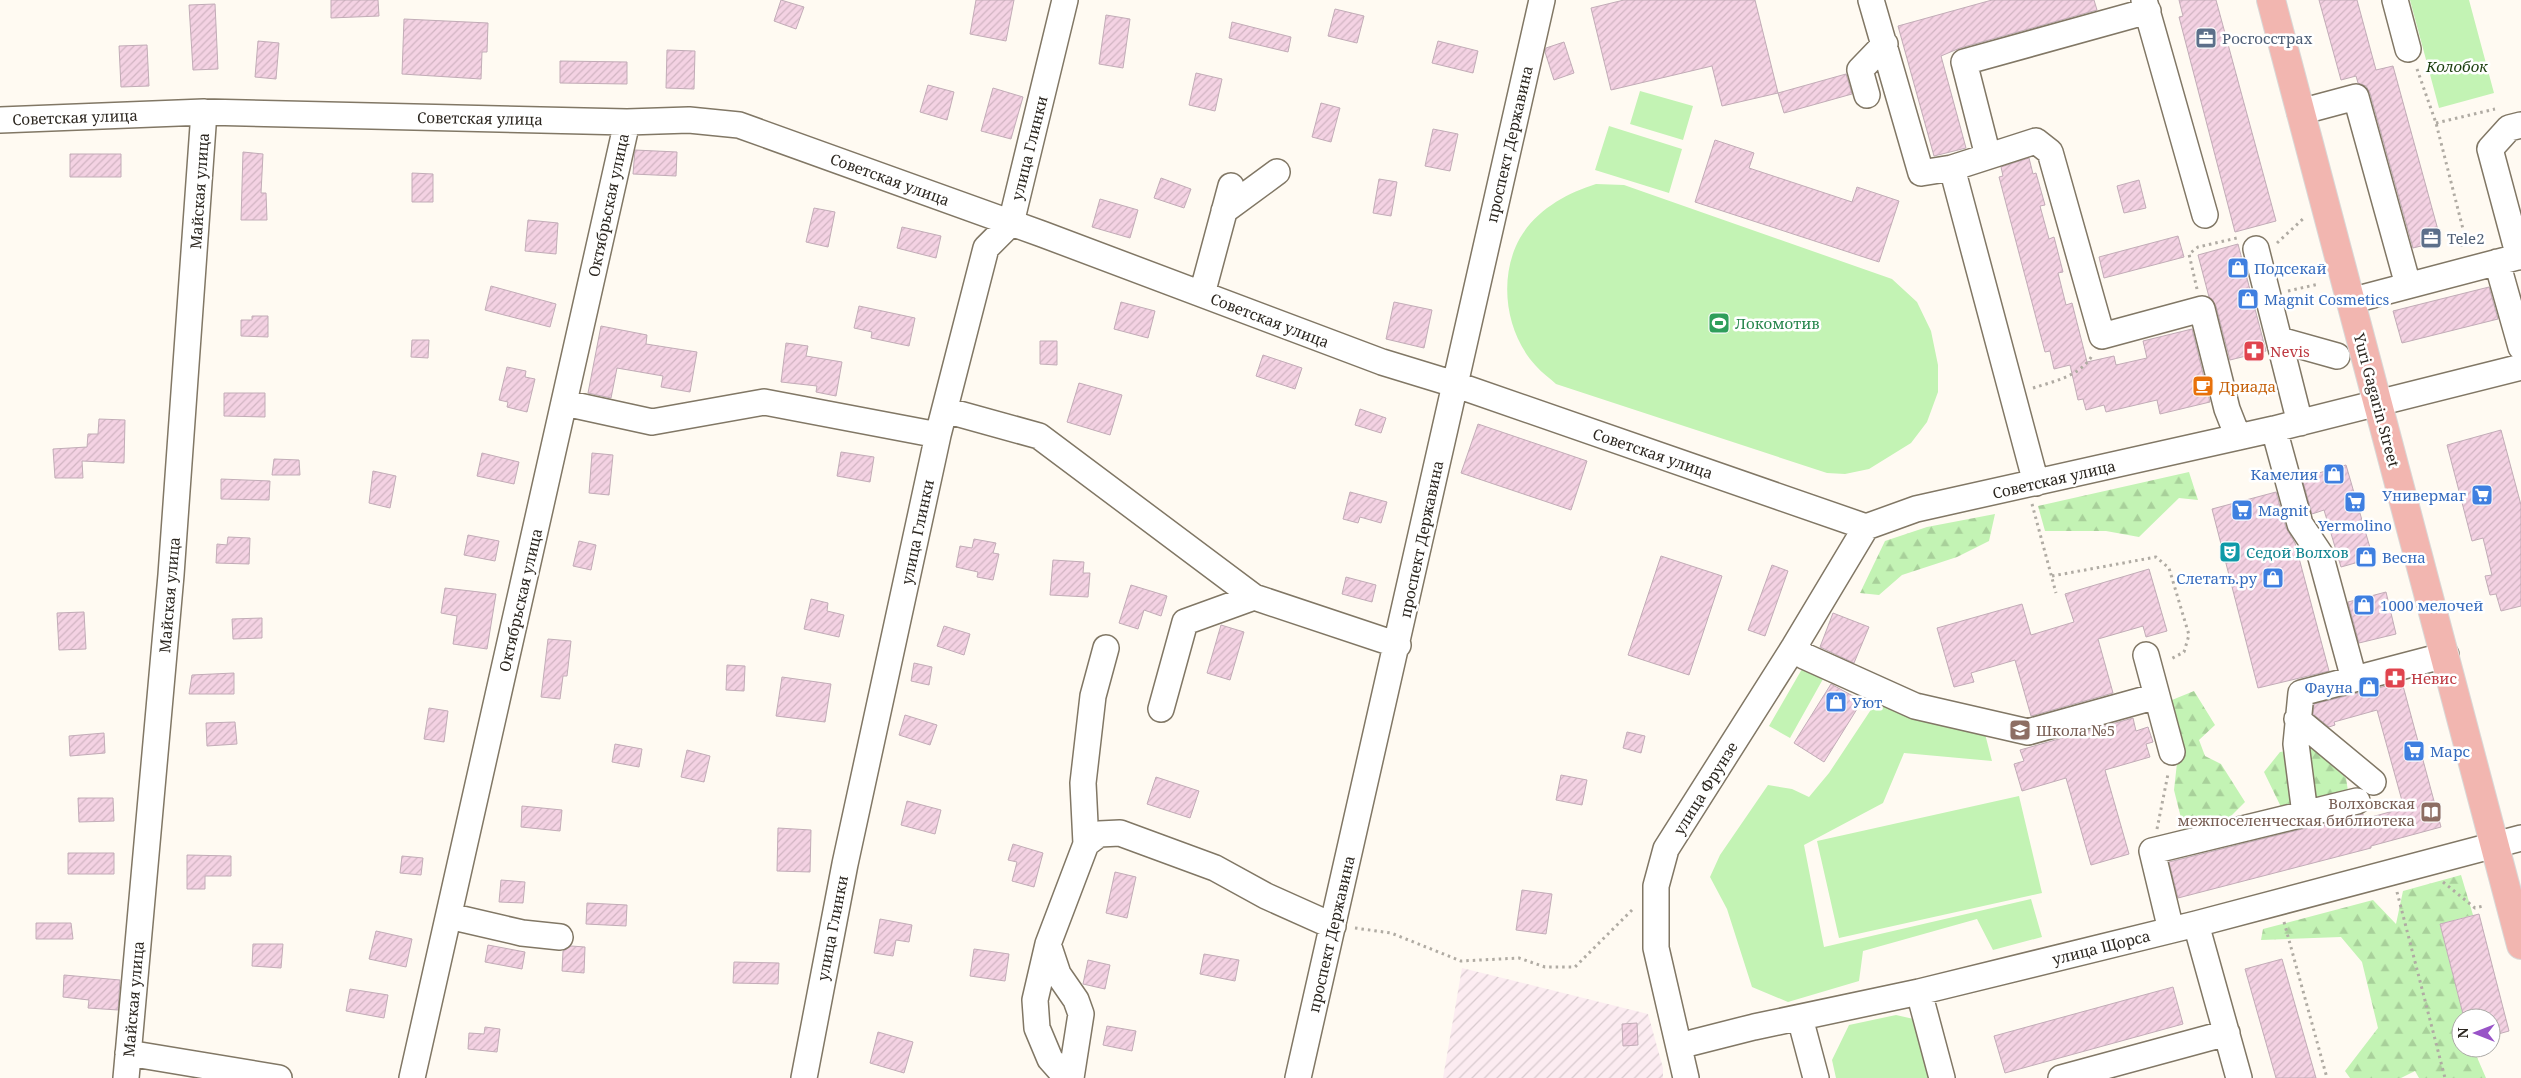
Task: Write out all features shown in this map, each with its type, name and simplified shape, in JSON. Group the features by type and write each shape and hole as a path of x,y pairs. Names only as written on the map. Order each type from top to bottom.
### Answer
{"main road":[{"name":"Yuri Gagarin Street","path":"2271,0 2446,655 2521,945"}],"street":[{"name":"улица Глинки","path":"804,1078 845,864 938,435 986,248 1011,223 1065,0"},
{"name":"проспект Державина","path":"1298,1078 1398,645 1454,384 1542,0"},
{"path":"1871,0 1921,173 1952,168 2036,141 2050,152 2102,336 2202,309 2227,409 2238,437"},
{"path":"2395,0 2408,49"},
{"path":"1988,156 1964,62 2146,5 2205,215"},
{"path":"1866,95 1860,70 1885,44"},
{"path":"2300,112 2356,97 2408,285"},
{"name":"Советская улица","path":"0,120 204,112 626,122 689,120 739,125 1011,223 1382,362 1454,384 1866,527 1916,509 2034,493 2238,437 2378,404 2521,367"},
{"name":"Майская улица","path":"126,1078 171,575 204,112"},
{"name":"Октябрьская улица","path":"412,1078 565,403 626,122"},
{"path":"2521,125 2509,128 2490,149 2512,258 2521,347"},
{"path":"1952,168 2012,394 2034,493"},
{"path":"1224,211 1277,172"},
{"path":"1202,294 1231,186"},
{"path":"2256,248 2300,423"},
{"path":"2350,301 2512,258"},
{"path":"2280,340 2337,356"},
{"path":"565,403 652,422 764,402 938,435"},
{"path":"945,410 1039,436 1254,596 1398,645"},
{"path":"2274,429 2300,524 2320,554 2354,680"},
{"name":"улица Фрунзе","path":"1686,1078 1656,948 1656,886 1666,849 1794,648 1866,527"},
{"path":"1161,709 1185,622 1254,596"},
{"path":"1067,1078 1050,1059 1037,1028 1035,1000 1048,944 1086,844 1083,783 1093,696 1106,648"},
{"path":"1794,648 1804,656 1915,706 2028,732 2157,696"},
{"path":"2305,814 2296,744 2301,693 2446,655"},
{"path":"2148,662 2172,752"},
{"path":"2297,719 2373,782"},
{"path":"2171,930 2152,851 2357,801"},
{"path":"1086,844 1099,834 1120,833 1215,868 1266,896 1333,926"},
{"name":"улица Щорса","path":"1680,1046 1919,992 2196,924 2495,847 2521,838"},
{"path":"448,916 522,933 560,937"},
{"path":"2196,924 2239,1078"},
{"path":"1048,944 1058,974 1076,1000 1081,1014 1071,1078"},
{"path":"1919,992 1942,1078"},
{"path":"1800,1018 1816,1078"},
{"path":"2077,1076 2227,1034"},
{"path":"128,1053 279,1078"}],"path":[{"path":"2408,49 2419,72 2436,123 2464,233 2455,273"},
{"path":"2436,123 2503,107"},
{"path":"2202,309 2190,254 2198,247 2236,238 2256,248 2279,242 2304,218"},
{"path":"2268,296 2319,284"},
{"path":"2012,394 2064,378 2087,364 2102,336"},
{"path":"2034,493 2056,593"},
{"path":"2052,576 2156,557 2169,568 2189,635 2184,652 2148,662"},
{"path":"2152,851 2172,752"},
{"path":"2437,876 2475,908 2483,906"},
{"path":"1333,926 1391,933 1461,961 1518,958 1545,967 1575,967 1656,886"},
{"path":"2396,887 2445,1078"},
{"path":"2282,915 2327,1078"}],"shaded area":[{"path":"1462,968 1648,1014 1663,1068 1663,1078 1443,1078"}],"green space":[{"name":"Колобок","path":"2410,0 2469,0 2494,93 2439,108"},
{"path":"1640,91 1693,106 1683,140 1630,124"},
{"path":"1609,126 1682,149 1669,193 1595,170"},
{"name":"Локомотив","path":"1596,184 1624,185 1892,279 1917,302 1931,331 1938,365 1938,392 1927,422 1911,443 1869,469 1845,474 1827,473 1556,384 1536,366 1517,338 1508,304 1509,270 1513,253 1520,238 1543,211 1574,192"},
{"path":"2189,472 2198,500 2179,498 2139,537 2106,531 2045,531 2038,506"},
{"path":"1995,514 1989,541 1957,557 1902,575 1879,595 1860,593 1885,541 1927,527"},
{"path":"1802,669 1823,679 1790,738 1769,726"},
{"path":"2194,691 2215,725 2199,740 2205,756 2221,764 2245,802 2226,821 2185,834 2174,790 2178,754 2172,700"},
{"path":"1878,699 1984,730 1992,761 1904,753 1883,803 1804,845 1824,947 2031,899 2042,937 1993,950 1977,919 1863,951 1859,981 1788,1002 1752,987 1727,909 1710,877 1720,855 1768,785 1792,789 1809,797 1829,773"},
{"path":"2311,747 2346,778 2348,791 2282,809 2264,772 2280,752"},
{"path":"2019,796 2042,893 1839,938 1817,841"},
{"path":"2461,875 2473,915 2440,924 2461,1008 2451,1008 2451,1058 2477,1058 2486,1078 2419,1078 2415,1071 2401,1078 2350,1078 2345,1071 2378,1028 2362,962 2341,937 2261,940 2263,929 2373,900 2396,924 2403,891"},
{"path":"1896,1015 1918,1020 1935,1078 1836,1078 1832,1060 1849,1025"}],"building":[{"path":"331,0 378,0 379,16 331,18"},
{"path":"781,0 804,7 796,29 774,21"},
{"path":"976,0 1014,0 1006,41 970,34"},
{"path":"1624,0 1755,0 1778,93 1722,106 1712,66 1611,90 1591,8"},
{"path":"1992,0 2094,0 2097,10 1960,48 1941,56 1966,148 1934,156 1898,26"},
{"path":"2179,0 2216,0 2276,221 2235,232 2179,17 2183,16"},
{"path":"2319,0 2357,0 2376,70 2393,66 2441,241 2413,248 2370,93 2366,86 2358,83 2356,76 2341,80"},
{"path":"215,4 218,69 193,70 189,5"},
{"path":"1335,9 1364,16 1357,43 1328,36"},
{"path":"1106,15 1130,19 1123,68 1099,64"},
{"path":"404,19 488,23 487,52 482,52 481,79 402,74"},
{"path":"1232,22 1291,37 1288,52 1229,38"},
{"path":"258,41 279,43 276,79 255,77"},
{"path":"1438,41 1478,51 1473,73 1432,63"},
{"path":"1564,42 1574,73 1554,80 1545,52 1546,48"},
{"path":"147,45 149,86 121,87 119,46"},
{"path":"667,50 695,51 694,89 666,88"},
{"path":"560,61 627,62 627,84 560,83"},
{"path":"1196,73 1222,79 1215,111 1189,105"},
{"path":"1846,74 1852,94 1784,113 1778,93"},
{"path":"928,85 954,92 947,120 920,112"},
{"path":"993,88 1023,97 1011,139 981,131"},
{"path":"1321,103 1340,108 1331,142 1312,137"},
{"path":"1433,129 1458,134 1450,171 1425,166"},
{"path":"1715,140 1754,153 1749,168 1852,202 1857,187 1899,201 1879,262 1695,202"},
{"path":"635,150 677,152 676,176 633,174"},
{"path":"243,152 263,154 261,193 266,193 267,220 241,220"},
{"path":"70,154 121,154 121,177 70,177"},
{"path":"2029,158 2033,174 2036,173 2045,205 2040,206 2049,239 2054,237 2063,272 2058,273 2066,305 2072,303 2087,362 2114,356 2116,365 2147,358 2143,341 2192,329 2210,402 2160,414 2157,400 2106,412 2104,405 2086,410 2083,399 2078,400 2070,365 2054,369 2050,351 2045,352 1999,177 2003,176 2001,167"},
{"path":"412,173 433,174 433,202 412,202"},
{"path":"1161,178 1191,189 1184,208 1154,198"},
{"path":"1379,179 1397,182 1391,216 1373,213"},
{"path":"2139,180 2146,208 2124,213 2117,186"},
{"path":"1100,199 1138,210 1130,238 1092,227"},
{"path":"814,208 835,212 828,247 806,242"},
{"path":"528,220 558,223 556,254 525,251"},
{"path":"902,227 941,236 936,258 897,248"},
{"path":"2178,236 2184,257 2104,278 2099,257"},
{"path":"2238,244 2266,351 2230,360 2216,306 2209,297 2198,255"},
{"path":"491,286 556,304 550,327 485,310"},
{"path":"2489,287 2498,319 2402,343 2393,311"},
{"path":"1121,302 1155,311 1148,338 1114,329"},
{"path":"1394,302 1432,310 1424,348 1386,339"},
{"path":"859,306 915,318 909,346 871,338 872,332 854,328"},
{"path":"252,316 268,316 268,337 241,336 241,320 252,320"},
{"path":"601,326 647,335 646,344 697,352 690,392 661,387 663,376 617,368 611,398 588,393"},
{"path":"412,340 429,340 428,358 411,357"},
{"path":"1040,341 1057,341 1057,365 1040,364"},
{"path":"786,343 808,346 806,356 842,362 836,396 816,392 817,386 781,382"},
{"path":"1263,355 1302,368 1295,389 1256,376"},
{"path":"507,367 526,371 525,377 535,379 527,412 507,407 508,402 499,400"},
{"path":"1079,383 1122,395 1110,435 1067,422"},
{"path":"224,393 265,393 265,417 224,416"},
{"path":"1360,409 1386,418 1381,433 1355,425"},
{"path":"99,419 125,420 124,463 82,461 83,478 55,478 53,449 87,447 88,434 98,434"},
{"path":"1478,424 1587,461 1571,510 1461,473"},
{"path":"2501,430 2521,505 2521,606 2501,611 2496,594 2490,595 2485,576 2492,575 2483,538 2472,541 2447,445"},
{"path":"841,452 874,457 870,482 837,476"},
{"path":"482,453 519,462 514,484 477,476"},
{"path":"592,453 613,455 609,495 589,493"},
{"path":"274,459 299,460 300,475 272,475"},
{"path":"2346,465 2373,558 2341,567 2324,510 2312,514 2302,478"},
{"path":"373,471 396,476 390,508 369,503"},
{"path":"221,479 270,481 269,500 221,499"},
{"path":"1350,492 1387,502 1381,523 1360,517 1358,523 1343,519"},
{"path":"2276,492 2286,528 2295,543 2329,671 2258,688 2212,509"},
{"path":"468,535 499,541 495,561 464,555"},
{"path":"228,537 250,538 249,564 216,563 217,544 227,545"},
{"path":"974,539 996,543 993,553 999,554 993,580 977,577 978,572 956,567 960,546 972,548"},
{"path":"579,541 596,545 591,570 573,566"},
{"path":"1661,556 1722,576 1689,675 1628,655"},
{"path":"1053,560 1084,562 1083,573 1090,573 1088,597 1050,595"},
{"path":"1772,565 1788,571 1765,636 1748,630"},
{"name":"Школа №5","path":"2149,569 2167,631 2146,637 2143,626 2098,639 2113,693 2031,716 2015,660 1971,673 1974,682 1954,687 1937,628 2022,604 2031,635 2074,622 2065,594"},
{"path":"1346,577 1376,585 1372,602 1342,594"},
{"path":"1131,585 1167,596 1161,616 1144,610 1138,629 1119,623"},
{"path":"445,588 496,594 487,649 453,644 457,616 441,613"},
{"path":"2386,592 2396,634 2359,643 2348,602"},
{"path":"811,599 828,603 827,611 844,615 839,637 804,629"},
{"path":"84,612 86,649 59,650 57,613"},
{"path":"1833,613 1869,627 1854,663 1820,647"},
{"path":"262,618 262,638 233,639 232,619"},
{"path":"1221,625 1244,632 1230,680 1207,673"},
{"path":"944,626 970,634 964,655 937,646"},
{"path":"548,639 571,641 567,676 563,676 560,699 541,697"},
{"path":"914,663 932,667 929,685 911,681"},
{"path":"727,665 745,666 744,691 726,690"},
{"path":"234,673 234,694 189,694 192,675"},
{"path":"782,677 831,684 825,722 776,716"},
{"path":"2402,682 2441,827 2371,846 2371,848 2178,898 2169,862 2363,814 2363,817 2368,818 2404,808 2377,710 2334,722 2335,725 2329,727 2313,714 2314,704"},
{"path":"1831,684 1862,701 1824,762 1794,743"},
{"path":"429,708 448,711 444,742 424,739"},
{"path":"905,715 937,725 930,745 899,735"},
{"path":"2133,718 2136,731 2148,727 2153,742 2146,744 2150,757 2105,770 2129,854 2091,865 2066,778 2022,791 2014,764 2024,761 2020,750"},
{"path":"235,722 237,744 207,746 206,723"},
{"path":"1627,732 1645,736 1641,753 1623,748"},
{"path":"104,733 105,753 70,756 69,736"},
{"path":"615,744 642,749 639,767 612,762"},
{"path":"687,750 710,756 704,782 681,777"},
{"path":"1561,775 1587,780 1582,805 1556,800"},
{"path":"1156,777 1199,791 1190,818 1147,804"},
{"path":"78,798 113,798 114,821 79,822"},
{"path":"907,801 941,810 935,834 901,825"},
{"path":"522,806 562,810 560,831 521,827"},
{"path":"778,828 811,830 810,872 777,871"},
{"path":"1013,844 1043,853 1034,887 1012,881 1017,862 1008,860"},
{"path":"68,853 114,853 114,874 68,874"},
{"path":"187,855 231,856 231,876 205,876 205,889 187,889"},
{"path":"402,856 423,858 421,875 400,873"},
{"path":"1115,872 1136,877 1127,918 1106,913"},
{"path":"501,880 525,882 523,903 499,902"},
{"path":"1522,890 1552,894 1546,934 1516,930"},
{"path":"587,903 627,905 626,926 586,924"},
{"path":"2479,914 2509,1031 2501,1033 2501,1008 2461,1008 2440,924"},
{"path":"880,919 912,925 909,942 896,940 893,956 874,953"},
{"path":"36,923 71,923 73,939 36,939"},
{"path":"376,931 412,939 406,967 369,959"},
{"path":"253,944 283,944 281,968 252,966"},
{"path":"488,945 525,952 522,969 485,962"},
{"path":"571,946 585,947 584,973 562,971 563,951"},
{"path":"974,949 1009,954 1005,981 970,976"},
{"path":"1204,954 1239,960 1235,981 1200,974"},
{"path":"2282,959 2316,1078 2276,1078 2245,969"},
{"path":"1088,960 1110,965 1105,989 1083,984"},
{"path":"734,962 779,963 778,984 733,983"},
{"path":"64,975 120,980 118,1010 88,1008 89,1000 63,997"},
{"path":"2173,987 2183,1024 2005,1073 1994,1036"},
{"path":"350,989 388,995 384,1018 346,1011"},
{"path":"1637,1023 1638,1045 1623,1046 1622,1024"},
{"path":"1107,1026 1136,1031 1132,1051 1103,1045"},
{"path":"485,1027 500,1029 497,1052 468,1049 469,1033 484,1034"},
{"path":"878,1032 913,1042 904,1073 870,1063"}],"place":[{"name":"Росгосстрах","path":"2206,38"},
{"name":"Tele2","path":"2431,238"},
{"name":"Подсекай","path":"2238,268"},
{"name":"Magnit Cosmetics","path":"2248,299"},
{"name":"Локомотив","path":"1719,323"},
{"name":"Nevis","path":"2254,351"},
{"name":"Дриада","path":"2203,386"},
{"name":"Камелия","path":"2334,474"},
{"name":"Универмаг","path":"2482,495"},
{"name":"Yermolino","path":"2355,502"},
{"name":"Magnit","path":"2242,510"},
{"name":"Седой Волхов","path":"2230,552"},
{"name":"Весна","path":"2366,557"},
{"name":"Слетать.ру","path":"2273,578"},
{"name":"1000 мелочей","path":"2364,605"},
{"name":"Невис","path":"2395,678"},
{"name":"Фауна","path":"2369,687"},
{"name":"Уют","path":"1836,702"},
{"name":"Школа №5","path":"2020,730"},
{"name":"Марс","path":"2414,751"},
{"name":"Волховская межпоселенческая библиотека","path":"2431,812"}]}
